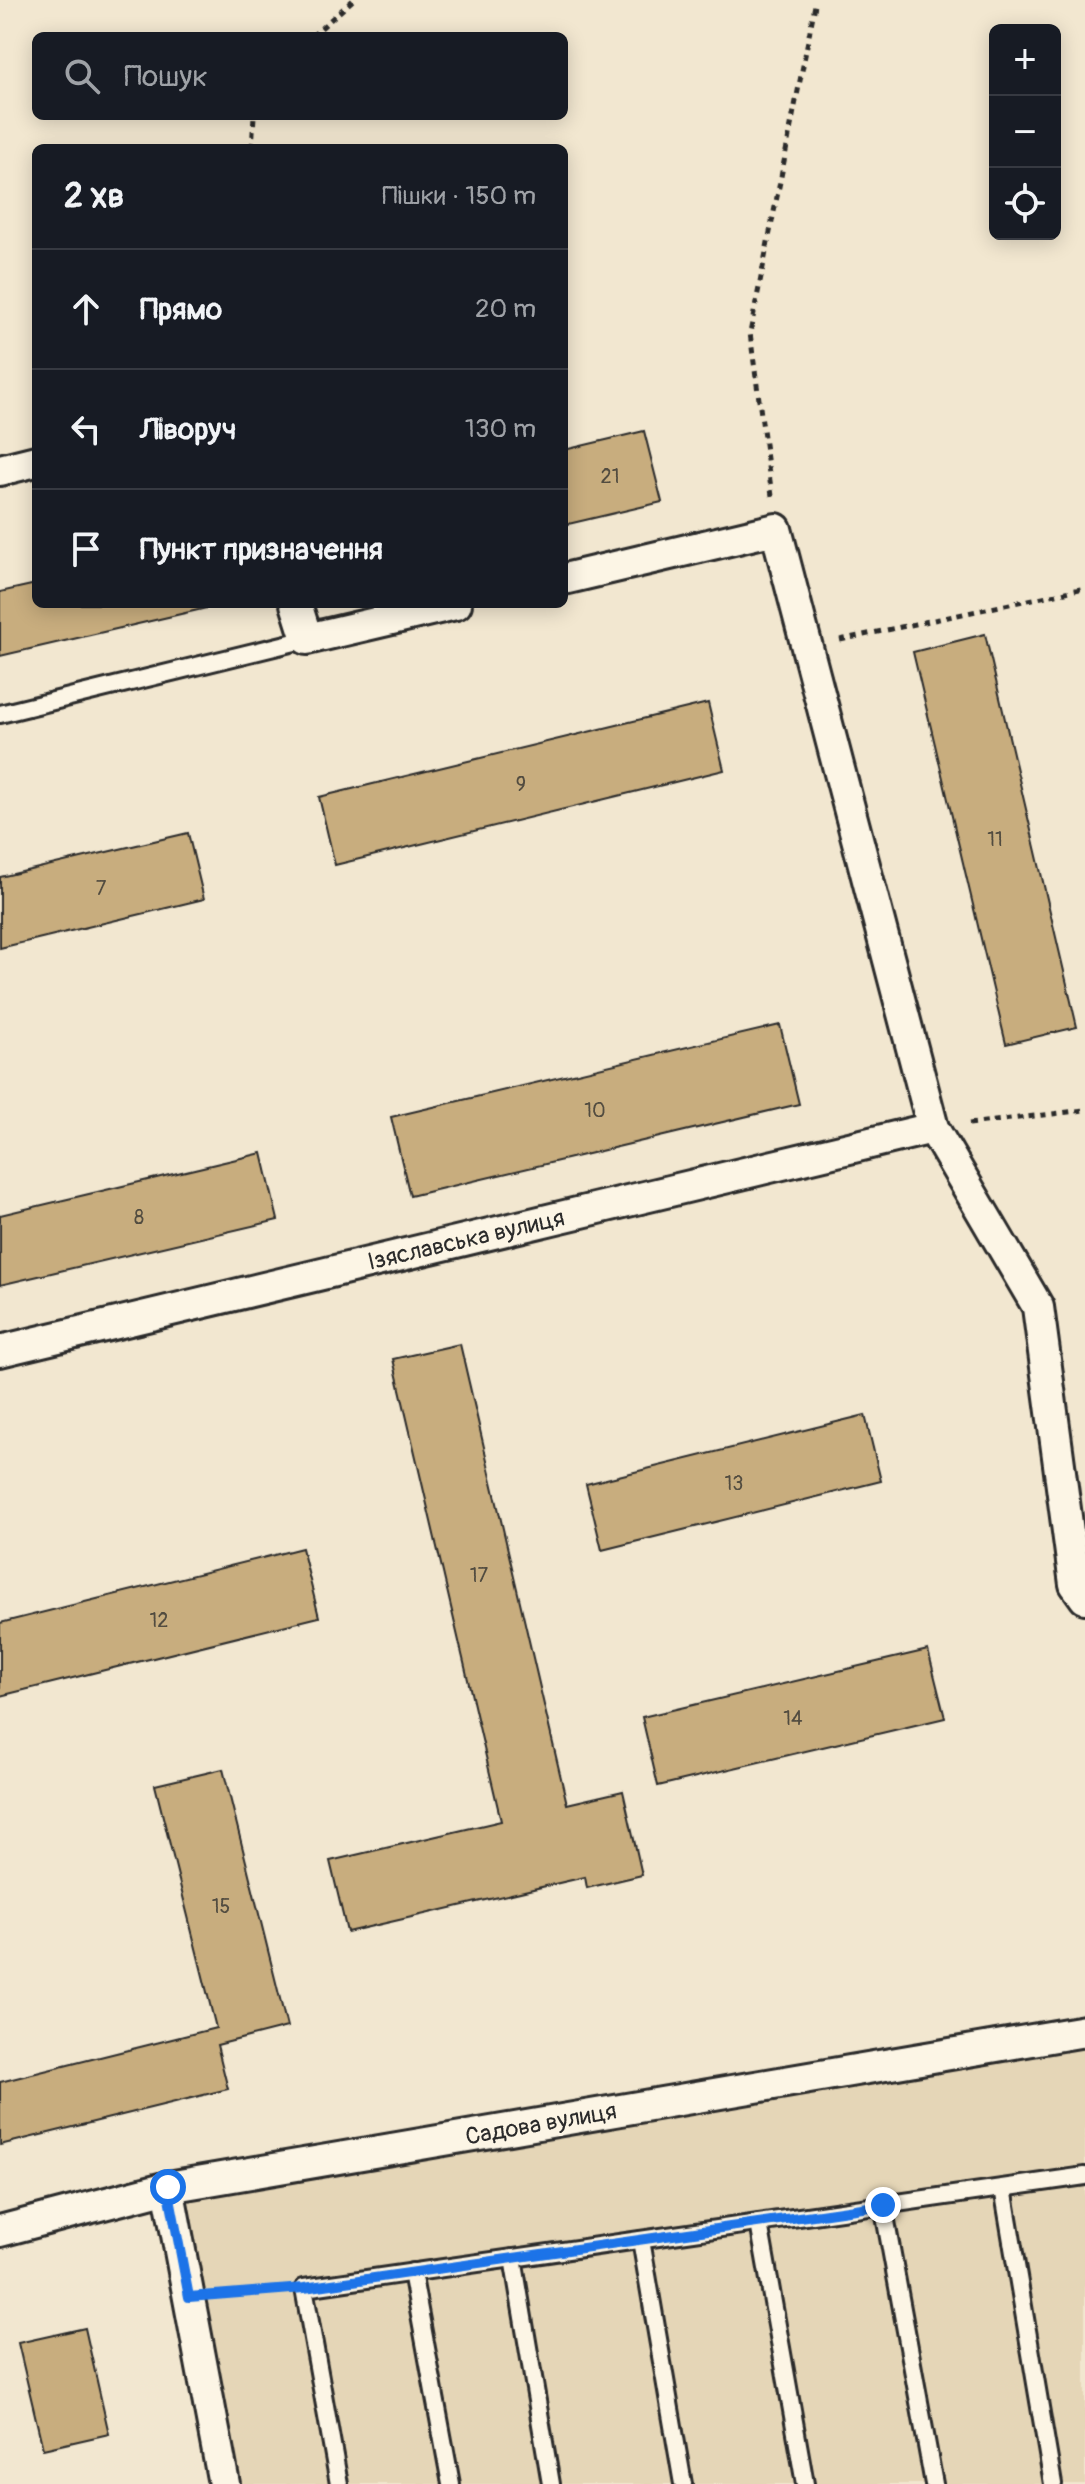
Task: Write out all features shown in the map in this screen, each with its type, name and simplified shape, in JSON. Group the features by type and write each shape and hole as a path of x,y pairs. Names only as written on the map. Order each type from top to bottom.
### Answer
{"street":[{"path":"0,470 32,462"},
{"path":"568,578 776,529 933,1128 1038,1307 1075,1584 1085,1598"},
{"path":"297,608 307,639 439,608"},
{"name":"Ізяславська вулиця","path":"0,1351 933,1128"},
{"name":"Садова вулиця","path":"0,2231 168,2187 1085,2031"},
{"path":"168,2187 224,2484"}],"lane":[{"path":"0,714 307,639"},
{"path":"339,2484 304,2288 1085,2176"},
{"path":"1003,2188 1053,2484"},
{"path":"883,2205 934,2484"},
{"path":"759,2223 805,2484"},
{"path":"641,2240 683,2484"},
{"path":"513,2258 551,2484"},
{"path":"412,2272 451,2484"}],"path":[{"path":"317,32 353,0"},
{"path":"776,529 750,333 816,0"},
{"path":"252,144 254,120"},
{"path":"807,647 1085,588"},
{"path":"933,1128 1085,1110"},
{"path":"189,2297 304,2288"}],"shaded area":[{"path":"1085,2031 1085,2484 224,2484 168,2187"}],"building":[{"path":"644,431 662,502 568,524 568,449"},
{"path":"32,585 32,608 207,608 0,656 0,592"},
{"path":"985,634 1077,1027 1006,1044 913,652"},
{"path":"708,703 724,770 335,865 319,797"},
{"path":"188,833 204,899 0,948 0,877"},
{"path":"780,1025 799,1104 410,1196 391,1117"},
{"path":"262,1153 278,1220 0,1285 0,1215"},
{"path":"460,1344 567,1804 623,1791 642,1875 587,1888 585,1877 347,1932 330,1861 501,1821 393,1359"},
{"path":"865,1415 881,1481 602,1550 586,1484"},
{"path":"302,1548 319,1617 0,1696 0,1623"},
{"path":"928,1650 945,1718 658,1786 642,1717"},
{"path":"223,1769 287,2027 217,2045 228,2089 0,2145 0,2082 216,2028 155,1785"},
{"path":"85,2328 109,2434 43,2449 18,2343"}],"route":[{"path":"168,2187 189,2297 304,2288 883,2205"}]}
